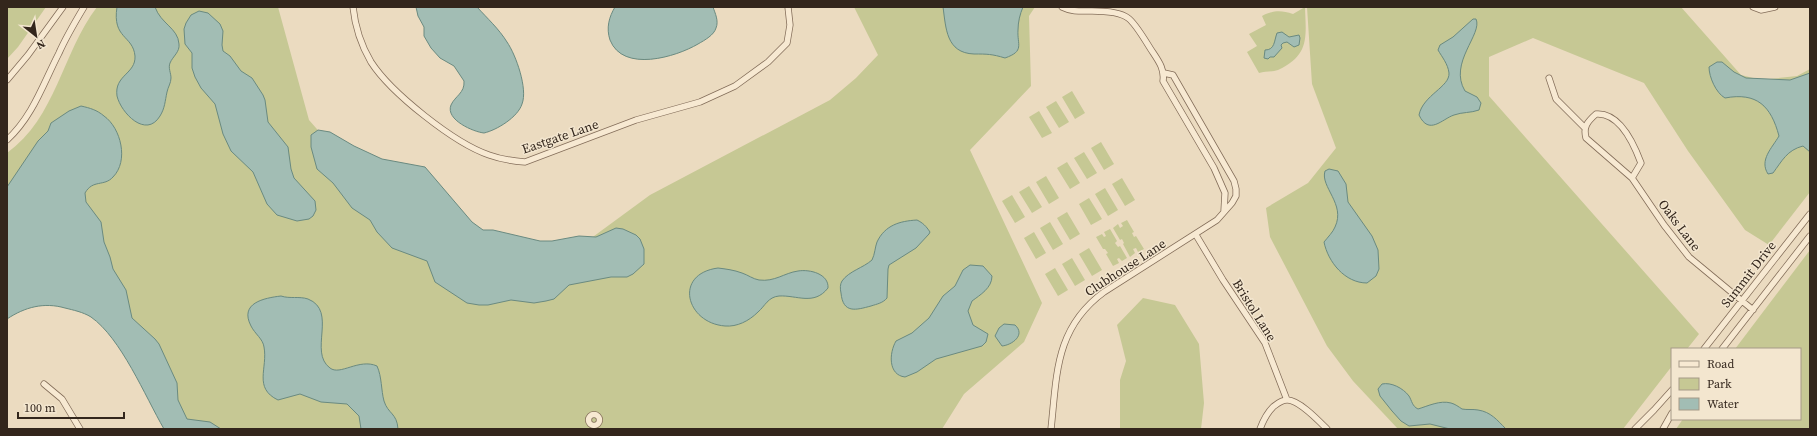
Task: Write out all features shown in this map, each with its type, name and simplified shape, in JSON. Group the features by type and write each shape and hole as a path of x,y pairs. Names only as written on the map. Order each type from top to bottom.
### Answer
{"street":[{"path":"7,80 28,55 62,7"},
{"path":"7,140 24,122 35,106 61,48 84,7"},
{"name":"Eastgate Lane","path":"353,7 357,30 363,46 379,74 405,98 456,139 495,157 510,161 524,162 636,120 700,102 720,94 751,75 787,43 790,25 788,7"},
{"name":"Clubhouse Lane","path":"1062,7 1076,11 1105,12 1128,18 1147,43 1164,73 1164,81 1214,168 1226,193 1224,213"},
{"path":"1753,7 1761,10 1775,7"},
{"name":"Clubhouse Lane","path":"1050,429 1061,351 1073,323 1082,311 1089,303 1104,292 1218,220 1236,196 1234,181 1173,75 1164,73"},
{"name":"Oaks Lane","path":"1549,78 1556,99 1585,128 1586,138 1595,148 1632,178 1676,242 1689,257 1753,310"},
{"path":"1585,128 1588,121 1596,114 1610,116 1617,122 1630,140 1641,163 1632,178"},
{"name":"Summit Drive","path":"1705,348 1810,214"},
{"name":"Bristol Lane","path":"1196,235 1223,280 1265,343 1287,400"},
{"name":"Summit Drive","path":"1723,348 1810,236"},
{"path":"44,384 62,399 80,429"},
{"path":"1635,429 1671,391"},
{"path":"1260,429 1270,410 1282,401 1287,400 1297,403 1327,429"},
{"path":"1663,429 1671,415"}],"green space":[{"path":"7,7 46,7 18,47 7,59"},
{"path":"97,7 278,7 309,120 416,242 575,250 650,195 830,100 856,78 878,55 854,7 1035,7 1029,16 1031,86 970,150 1042,303 1024,342 964,394 942,429 173,429 88,280 7,297 7,153 24,139 37,122 48,104 75,44"},
{"path":"1305,7 1306,27 1304,44 1301,51 1296,58 1278,70 1259,73 1247,52 1257,46 1249,34 1266,25 1262,16 1278,11 1293,14"},
{"path":"1307,7 1681,7 1741,75 1761,80 1797,76 1810,69 1810,192 1769,245 1745,230 1688,151 1644,83 1533,38 1489,57 1489,96 1699,334 1688,348 1671,348 1671,367 1623,429 1398,429 1353,381 1327,346 1270,237 1266,208 1308,183 1336,148 1312,84"},
{"path":"1072,91 1085,113 1075,119 1062,97"},
{"path":"1056,101 1069,122 1059,128 1046,107"},
{"path":"1039,111 1052,133 1042,138 1029,117"},
{"path":"1101,142 1114,164 1104,170 1091,148"},
{"path":"1084,152 1097,173 1087,179 1074,158"},
{"path":"1067,162 1080,183 1070,189 1057,168"},
{"path":"1046,176 1059,198 1049,204 1036,182"},
{"path":"1122,178 1135,200 1125,206 1112,184"},
{"path":"1029,186 1042,207 1032,213 1019,192"},
{"path":"1105,188 1118,210 1108,216 1095,194"},
{"path":"1012,195 1025,217 1015,223 1002,201"},
{"path":"1089,198 1102,219 1091,225 1079,204"},
{"path":"1067,212 1080,234 1070,240 1057,218"},
{"path":"1127,220 1134,232 1132,233 1134,237 1136,236 1144,249 1138,252 1136,248 1133,249 1135,253 1130,257 1122,239 1120,240 1113,228 1118,224 1120,228 1123,226 1121,223"},
{"path":"1050,222 1063,244 1053,250 1040,228"},
{"path":"1110,229 1117,241 1115,243 1118,247 1120,246 1127,258 1122,261 1119,258 1117,259 1119,263 1113,266 1106,254 1108,253 1105,249 1103,249 1096,237 1102,234 1104,237 1106,236 1104,232"},
{"path":"1034,232 1046,253 1036,259 1024,238"},
{"path":"1089,248 1102,270 1092,276 1079,254"},
{"path":"1810,250 1810,429 1676,429 1682,420 1801,420 1801,348 1736,348"},
{"path":"1072,258 1085,280 1075,286 1062,264"},
{"path":"1055,268 1068,290 1058,296 1045,274"},
{"path":"1143,298 1175,305 1199,344 1204,403 1201,429 1120,429 1120,380 1126,361 1117,325"}],"water":[{"path":"117,7 155,7 161,18 173,30 178,39 179,47 169,65 171,80 167,90 163,110 154,122 148,125 141,124 129,116 123,110 117,96 119,83 132,67 135,56 131,44 117,25"},
{"path":"416,7 477,7 497,28 514,55 522,81 522,104 520,109 512,118 501,126 484,133 468,128 452,116 450,110 451,105 463,89 464,81 454,66 440,58 431,48 424,36 424,27 418,16"},
{"path":"615,7 713,7 717,25 715,31 709,37 677,54 651,59 638,59 626,56 617,50 610,40 608,31 609,23"},
{"path":"943,7 1023,7 1018,24 1018,50 1005,58 990,54 965,53 958,49 949,38"},
{"path":"199,11 208,13 220,24 223,31 223,51 230,56 241,71 252,78 263,95 268,122 288,147 291,169 294,178 315,201 316,210 313,216 309,219 297,221 277,215 267,204 253,172 231,151 223,134 215,104 201,88 195,77 192,68 192,53 185,44 184,29 186,23 191,15"},
{"path":"1473,19 1476,19 1477,25 1463,60 1461,80 1465,91 1477,97 1481,103 1479,110 1460,113 1436,124 1427,124 1419,115 1421,108 1445,83 1449,73 1438,50 1440,45 1453,37"},
{"path":"1282,32 1289,37 1299,35 1299,45 1294,47 1287,42 1283,43 1281,45 1282,48 1274,57 1270,57 1268,59 1264,58 1265,50 1272,47 1277,33"},
{"path":"1717,62 1722,62 1734,72 1746,78 1790,80 1810,73 1810,152 1803,146 1793,150 1785,156 1773,173 1768,174 1765,164 1766,159 1779,136 1772,117 1767,109 1754,99 1746,97 1725,98 1722,96 1714,84 1709,71 1709,67"},
{"path":"81,106 96,111 110,121 119,136 122,154 118,170 110,180 91,186 85,193 86,202 101,222 104,242 113,269 126,290 132,318 159,344 177,383 178,400 187,419 210,422 221,429 164,429 132,368 122,353 102,326 88,315 57,306 42,306 21,311 7,319 7,187 38,141 48,131 51,123 69,111"},
{"path":"318,130 330,132 354,146 382,159 425,167 472,222 483,230 493,230 540,241 552,241 579,236 596,237 616,228 623,229 636,235 640,239 644,249 644,264 633,274 627,277 611,277 569,285 554,299 546,301 534,303 511,300 488,305 467,303 435,282 427,261 392,248 377,232 370,220 352,208 333,183 317,169 311,147 311,135"},
{"path":"1329,169 1338,171 1346,184 1348,202 1372,236 1378,250 1379,269 1376,276 1367,283 1359,282 1345,275 1334,264 1326,250 1324,242 1332,233 1338,219 1335,203 1324,177 1325,171"},
{"path":"917,220 921,222 930,232 916,248 889,265 887,298 880,303 865,307 851,309 847,307 842,300 840,288 842,281 848,275 872,260 877,242 884,232 899,223"},
{"path":"970,265 983,266 992,276 988,288 972,301 968,311 973,325 988,334 986,342 982,346 936,359 917,372 905,377 899,375 893,368 891,357 896,341 912,333 929,318 943,296 955,286 963,270"},
{"path":"718,268 736,271 757,279 765,280 775,279 793,272 808,271 822,276 827,283 828,288 817,297 805,298 779,296 772,298 747,321 734,326 725,326 712,323 701,317 694,308 690,298 690,288 695,279 704,272"},
{"path":"281,296 305,298 317,305 321,313 322,322 322,352 324,361 330,368 339,370 363,364 377,366 384,401 396,420 398,429 361,429 359,416 347,404 321,402 300,394 278,400 270,395 266,390 263,377 265,355 264,347 261,339 251,326 248,318 248,312 255,303 261,300"},
{"path":"1004,324 1015,325 1019,332 1018,336 1013,342 1002,346 995,336 999,328"},
{"path":"1382,384 1389,384 1400,388 1409,396 1413,405 1418,409 1447,402 1462,409 1483,411 1494,417 1506,429 1450,429 1430,424 1409,426 1401,421 1380,396 1378,389"}]}
